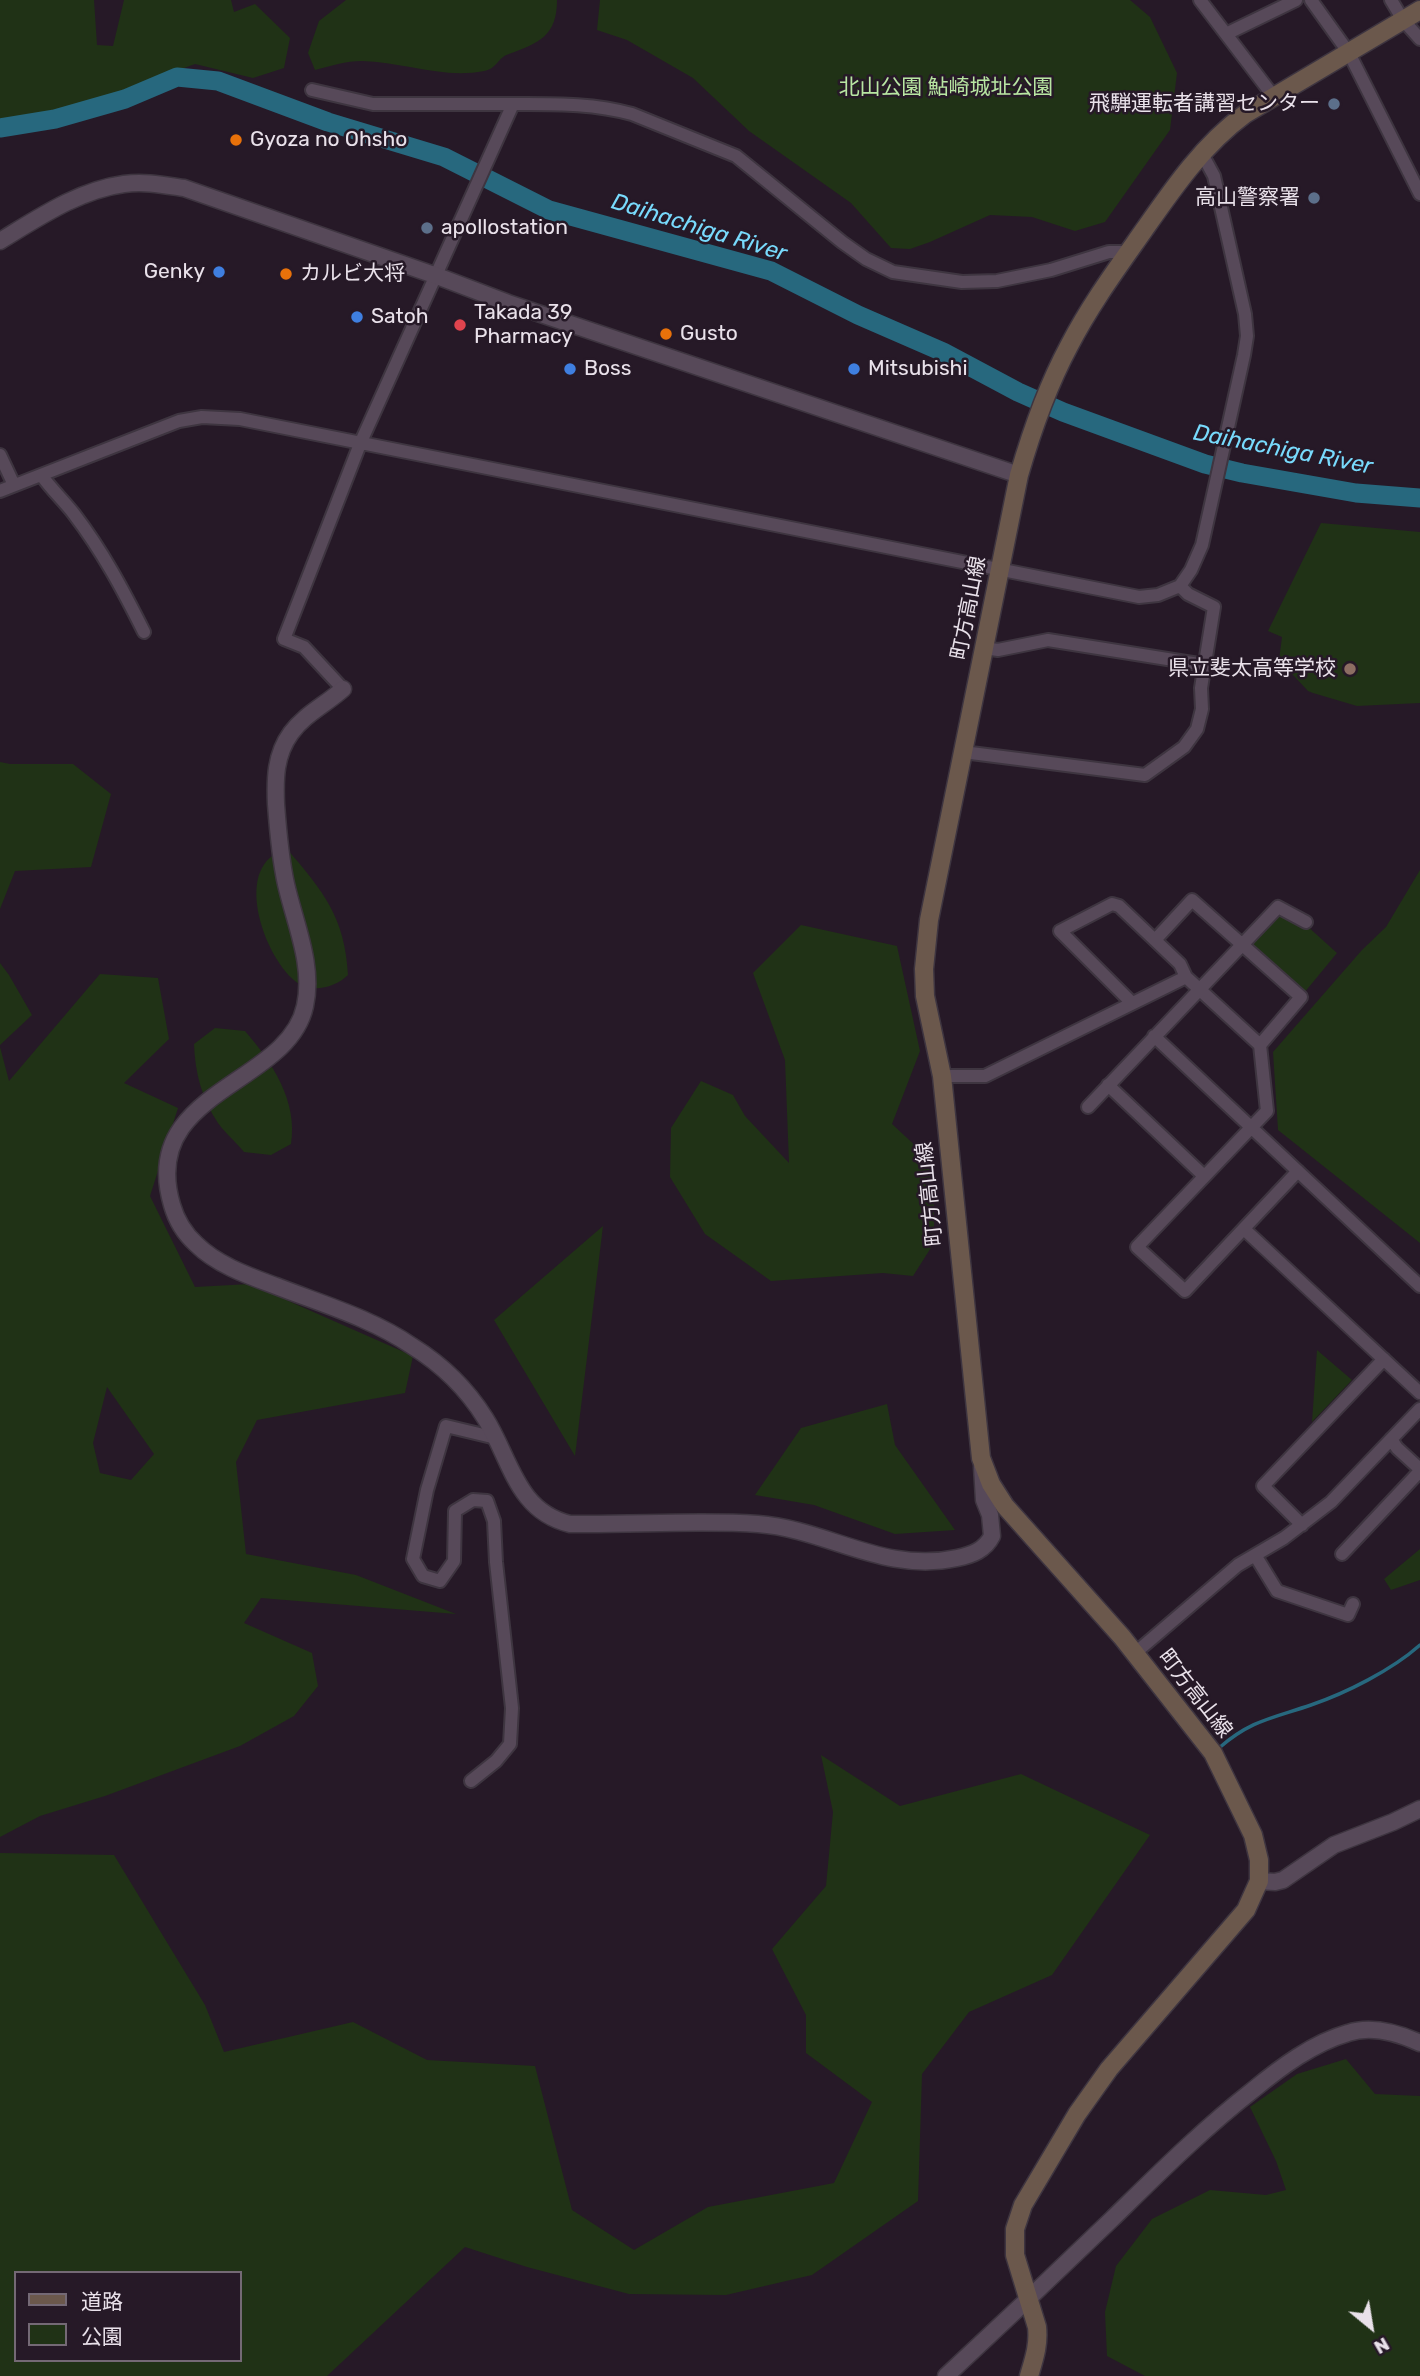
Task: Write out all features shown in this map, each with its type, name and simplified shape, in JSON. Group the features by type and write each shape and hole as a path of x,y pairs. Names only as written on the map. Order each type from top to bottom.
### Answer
{"main road":[{"name":"町方高山線","path":"1259,1881 1259,1860 1253,1835 1213,1753 1122,1636 1004,1506 986,1474 981,1458 942,1076 925,996 924,969 929,920 1019,475 1032,431 1055,373 1091,307 1201,152 1229,126 1411,15"},
{"path":"1029,2376 1037,2353 1038,2339 1037,2327 1015,2255 1018,2217 1034,2184 1108,2069 1246,1910 1259,1881"}],"street":[{"path":"1200,0 1274,97"},
{"path":"1226,34 1296,0"},
{"path":"1311,0 1349,54 1420,194"},
{"path":"1391,0 1411,15 1420,39"},
{"path":"312,90 373,104 586,104 632,114 736,156 842,242 882,267 904,275 962,282 997,281 1051,270 1109,252 1129,252"},
{"path":"513,104 360,444 284,639 304,647 343,689 298,724 283,746 276,768 280,857 307,970 308,993 304,1013 289,1040 261,1064 218,1092 199,1108 181,1130 174,1143 169,1164 170,1196 176,1215 197,1245 218,1260 395,1335 445,1370 471,1399 496,1437 526,1497 540,1511 558,1521 570,1524 693,1522 763,1525 904,1561 935,1562 981,1550 989,1543 992,1526 984,1500 981,1458"},
{"path":"0,491 163,427 202,416 240,419 1000,571 1139,597 1158,595 1181,586 1202,545 1244,355 1246,326 1214,176 1201,152"},
{"path":"0,241 71,201 97,190 125,184 152,183 184,188 508,303 1019,475"},
{"path":"0,455 14,485"},
{"path":"42,476 65,502 101,552 124,590 144,632"},
{"path":"963,752 1145,775 1184,747 1197,729 1202,709 1201,688 1214,607 1188,594 1181,586"},
{"path":"985,648 998,650 1048,640 1205,665"},
{"path":"1155,940 1192,901 1301,997 1260,1045"},
{"path":"1132,1003 1060,931 1112,904 1119,906 1180,964 1186,977 1260,1045 1267,1111 1137,1247 1185,1291 1298,1171"},
{"path":"1087,1107 1278,907 1306,922"},
{"path":"942,1076 985,1076 1186,977"},
{"path":"1154,1036 1420,1286"},
{"path":"1108,1085 1204,1176"},
{"path":"1244,1229 1420,1393"},
{"path":"1302,1525 1264,1486 1384,1359"},
{"path":"1134,1654 1238,1565 1302,1525 1331,1502 1420,1409"},
{"path":"471,1781 496,1761 510,1744 512,1708 494,1521 487,1501 473,1500 455,1511 454,1561 440,1581 423,1576 413,1559 446,1426 496,1437"},
{"path":"1342,1554 1420,1470 1391,1439"},
{"path":"1255,1555 1277,1591 1348,1615 1353,1604"},
{"path":"1259,1881 1283,1880 1334,1845 1420,1809"},
{"path":"946,2376 1205,2127 1278,2069 1321,2044 1367,2029 1394,2033 1420,2043"}],"green space":[{"path":"0,0 94,0 97,45 113,46 124,0 231,0 234,12 255,4 290,38 284,68 253,78 195,64 88,103 0,121"},
{"path":"346,0 557,0 550,30 537,42 505,56 488,70 469,73 438,72 362,61 315,70 308,53 319,21"},
{"name":"北山公園 鮎崎城址公園","path":"600,0 1130,0 1150,17 1177,73 1170,130 1105,222 1075,231 1032,217 990,215 910,249 891,248 851,203 749,131 693,78 627,40 597,30"},
{"path":"1321,523 1420,532 1420,703 1357,706 1313,693 1279,660 1282,637 1268,631"},
{"path":"0,762 73,764 111,794 91,867 15,871 0,909"},
{"path":"287,849 330,906 342,937 348,975 343,980 322,988 301,985 283,968 272,951 258,910 256,890 260,872 270,858"},
{"path":"1420,870 1420,1243 1278,1130 1273,1052 1362,950 1386,927"},
{"path":"1279,913 1306,925 1337,953 1304,993 1253,949 1250,942"},
{"path":"801,925 897,946 920,1051 892,1124 934,1163 934,1243 913,1276 883,1273 771,1281 705,1234 670,1177 671,1128 701,1081 733,1095 745,1116 789,1163 785,1060 753,973"},
{"path":"0,963 32,1015 0,1045"},
{"path":"100,974 158,978 169,1039 124,1083 178,1108 150,1196 195,1287 250,1284 413,1356 405,1393 257,1420 236,1462 246,1554 356,1575 456,1614 261,1598 244,1623 312,1653 318,1686 294,1716 240,1746 105,1796 40,1816 0,1837 0,1047 9,1081","holes":["107,1387 154,1454 131,1480 100,1473 93,1443"]},
{"path":"215,1028 245,1031 265,1056 281,1083 291,1113 291,1144 271,1155 244,1152 221,1127 208,1105 198,1075 194,1044"},
{"path":"603,1226 575,1456 494,1320"},
{"path":"1317,1350 1352,1380 1312,1422"},
{"path":"887,1404 895,1445 955,1530 895,1534 814,1505 755,1495 801,1428"},
{"path":"1420,1549 1420,1580 1391,1590 1384,1579"},
{"path":"821,1755 900,1806 1021,1774 1150,1835 1052,1975 969,2012 922,2074 918,2201 812,2275 726,2295 629,2294 527,2267 465,2247 327,2376 0,2376 0,1853 114,1855 205,2005 224,2052 353,2022 427,2060 535,2066 572,2210 634,2250 708,2207 834,2183 872,2102 806,2053 806,2015 772,1949 826,1886 833,1812"},
{"path":"1346,2059 1375,2094 1420,2096 1420,2376 1145,2376 1107,2356 1105,2312 1116,2266 1152,2219 1210,2190 1266,2195 1286,2190 1276,2161 1250,2107 1297,2074"}],"waterway":[{"name":"Daihachiga River","path":"0,128 55,119 125,99 177,77 218,81 328,122 444,157 549,210 771,271 858,315 943,352 1018,392 1063,412 1205,464 1356,493 1420,498"},
{"path":"1219,1748 1252,1726 1325,1700 1368,1680 1420,1645"}],"place":[{"name":"飛騨運転者講習センター","path":"1334,104"},
{"name":"Gyoza no Ohsho","path":"236,140"},
{"name":"高山警察署","path":"1314,198"},
{"name":"apollostation","path":"427,228"},
{"name":"Genky","path":"219,272"},
{"name":"カルビ大将","path":"286,274"},
{"name":"Satoh","path":"357,317"},
{"name":"Takada 39 Pharmacy","path":"460,325"},
{"name":"Gusto","path":"666,334"},
{"name":"Boss","path":"570,369"},
{"name":"Mitsubishi","path":"854,369"},
{"name":"県立斐太高等学校","path":"1350,669"}]}
